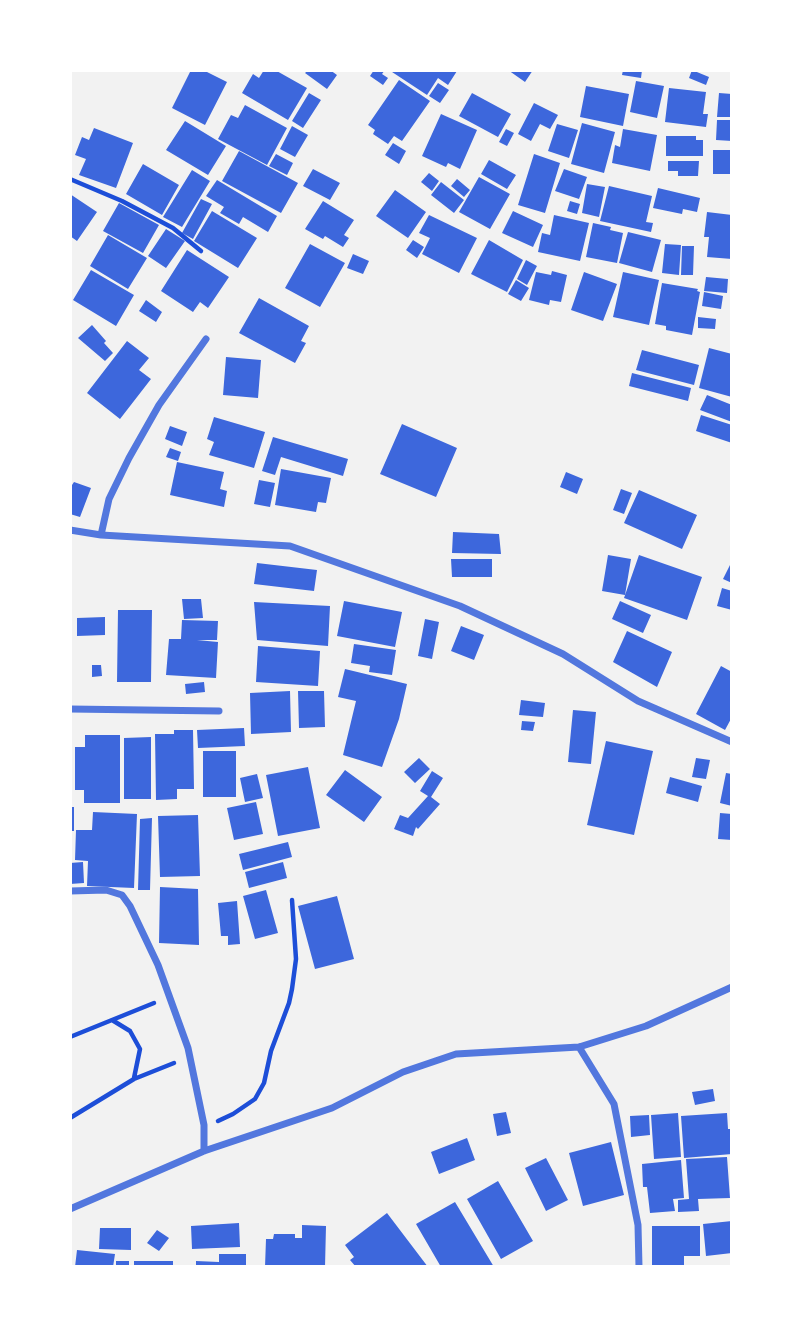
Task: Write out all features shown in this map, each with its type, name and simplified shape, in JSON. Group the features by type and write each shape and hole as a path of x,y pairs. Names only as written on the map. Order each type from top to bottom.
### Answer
{"street":[{"path":"101,535 108,499 129,458 159,405 206,339"},
{"path":"70,530 101,535 290,546 460,606 563,653 638,701 732,742"},
{"path":"70,709 219,711"},
{"path":"70,891 106,890 122,895 136,919 170,995 190,1057 204,1125 204,1151"},
{"path":"70,1209 204,1151 332,1108 403,1072 456,1054 579,1047 646,1026 732,987"},
{"path":"579,1047 614,1104 638,1225 639,1267"}],"path":[{"path":"70,178 173,228 201,251"},
{"path":"204,1125 233,1114 255,1099 264,1083 271,1051 289,1003 293,979 296,959 292,900"},
{"path":"70,1037 170,995"},
{"path":"112,1020 130,1031 140,1049 134,1079"},
{"path":"70,1118 134,1079 190,1057"}],"building":[{"path":"191,70 203,70 227,82 205,125 172,108"},
{"path":"264,70 275,70 307,88 288,120 242,93 253,74 259,78"},
{"path":"308,70 330,70 337,75 327,89 305,73"},
{"path":"374,70 385,70 382,74 388,78 383,85 370,76"},
{"path":"389,70 457,71 448,85 438,78 427,95"},
{"path":"508,70 533,70 525,82"},
{"path":"623,70 642,70 641,78 622,75"},
{"path":"692,70 709,77 706,85 689,78"},
{"path":"399,80 430,101 402,141 394,136 388,144 373,134 375,130 368,125"},
{"path":"636,81 664,86 657,118 630,112"},
{"path":"438,83 449,90 440,103 429,96"},
{"path":"586,86 629,94 623,126 580,117"},
{"path":"669,88 706,92 703,114 708,114 706,127 665,122"},
{"path":"309,93 321,100 303,128 292,121"},
{"path":"472,93 511,114 498,137 459,116"},
{"path":"719,93 732,94 732,117 717,117"},
{"path":"534,103 558,115 550,129 540,124 531,141 518,134"},
{"path":"245,105 287,128 267,165 218,139 231,115 238,118"},
{"path":"441,114 477,130 460,169 448,163 446,167 422,156"},
{"path":"717,120 732,120 732,141 716,140"},
{"path":"185,121 226,146 208,175 166,150"},
{"path":"582,123 615,132 604,173 571,164"},
{"path":"557,124 578,130 569,158 548,151"},
{"path":"292,126 308,135 295,157 280,149"},
{"path":"94,128 133,143 116,188 79,175 86,159 75,155 82,137 89,140"},
{"path":"506,129 514,133 507,146 499,142"},
{"path":"623,129 657,135 650,171 612,163 615,145 620,147"},
{"path":"666,136 696,136 696,140 703,140 703,156 666,156"},
{"path":"393,143 406,151 399,164 385,155"},
{"path":"713,150 732,150 732,174 713,174"},
{"path":"239,151 298,183 281,213 222,181"},
{"path":"276,154 293,163 287,175 269,166"},
{"path":"534,154 560,163 545,213 518,205"},
{"path":"489,160 516,175 507,189 481,174"},
{"path":"668,161 699,161 698,176 678,176 678,171 668,171"},
{"path":"143,164 179,185 162,215 126,194"},
{"path":"313,169 340,183 330,200 303,186"},
{"path":"564,169 587,177 579,199 555,191"},
{"path":"192,170 210,181 182,227 163,217"},
{"path":"429,173 439,181 432,191 421,182"},
{"path":"479,177 510,194 490,229 459,212"},
{"path":"457,179 470,190 464,197 451,186"},
{"path":"217,180 277,216 268,232 243,217 239,224 220,213 224,207 206,196"},
{"path":"441,182 464,200 454,213 431,195"},
{"path":"587,184 605,187 599,217 582,213"},
{"path":"609,186 652,196 646,222 653,223 651,232 600,221"},
{"path":"658,188 700,198 697,212 683,209 682,214 653,208"},
{"path":"395,190 426,212 408,238 376,216"},
{"path":"70,194 97,212 77,241 70,236"},
{"path":"201,199 212,204 193,239 182,233"},
{"path":"323,201 354,220 344,235 349,238 343,247 325,236 323,239 305,229"},
{"path":"570,201 580,204 577,214 567,211"},
{"path":"119,203 159,225 143,253 103,231"},
{"path":"212,211 257,238 238,268 194,241"},
{"path":"513,211 543,225 533,247 502,233"},
{"path":"707,212 732,215 732,259 707,257 709,237 704,237"},
{"path":"429,215 477,238 459,273 422,254 430,238 419,233"},
{"path":"554,215 589,223 580,261 538,252 542,233 550,235"},
{"path":"593,223 623,233 617,263 586,257"},
{"path":"166,229 185,241 166,268 148,256"},
{"path":"628,232 661,240 652,272 619,263"},
{"path":"108,235 147,258 128,289 90,266"},
{"path":"413,240 424,247 417,258 406,250"},
{"path":"489,240 523,260 507,292 471,274"},
{"path":"310,244 345,263 320,307 285,288"},
{"path":"665,244 681,245 679,275 662,273"},
{"path":"682,246 694,246 693,275 681,275"},
{"path":"187,250 229,277 208,308 200,302 193,312 161,291"},
{"path":"353,254 369,261 363,274 347,268"},
{"path":"526,260 537,266 527,285 517,279"},
{"path":"91,270 134,295 116,326 73,300"},
{"path":"552,271 567,275 561,302 550,300 549,305 529,300 536,272 551,275"},
{"path":"584,272 617,284 603,321 571,310"},
{"path":"623,272 659,280 649,325 613,317"},
{"path":"706,277 728,279 727,293 704,291"},
{"path":"516,280 529,288 521,301 508,294"},
{"path":"662,283 698,289 700,292 692,335 666,330 666,326 655,324"},
{"path":"704,292 723,296 721,309 702,306"},
{"path":"259,298 309,326 301,341 306,343 295,363 239,333"},
{"path":"146,300 162,312 156,322 139,311"},
{"path":"698,317 716,319 715,329 698,328"},
{"path":"92,325 113,353 105,361 78,338"},
{"path":"127,341 149,358 139,370 151,379 120,419 87,393"},
{"path":"709,348 732,354 732,397 699,388"},
{"path":"642,350 699,365 694,385 636,370"},
{"path":"226,357 261,360 258,398 223,395"},
{"path":"632,373 691,388 688,401 629,386"},
{"path":"707,395 732,405 732,422 700,410"},
{"path":"701,415 732,425 732,443 696,431"},
{"path":"214,417 265,432 254,468 209,455 214,442 207,439"},
{"path":"402,424 457,448 436,497 380,474"},
{"path":"170,426 187,432 182,446 165,439"},
{"path":"273,437 348,459 343,476 281,457 275,475 262,471"},
{"path":"170,448 181,452 178,461 166,457"},
{"path":"177,462 224,472 220,489 227,491 224,507 170,495"},
{"path":"281,469 331,478 326,503 318,502 316,512 275,505"},
{"path":"566,472 583,479 577,494 560,487"},
{"path":"259,480 275,483 270,507 254,504"},
{"path":"74,482 91,488 80,517 70,514 70,488"},
{"path":"621,489 632,493 624,514 613,510"},
{"path":"639,490 697,515 682,549 624,523"},
{"path":"453,532 499,534 501,554 452,553"},
{"path":"608,555 631,559 625,595 602,591"},
{"path":"639,555 702,577 687,620 624,598"},
{"path":"451,559 492,559 492,577 452,577"},
{"path":"732,561 732,583 723,579"},
{"path":"257,563 317,570 314,591 254,584"},
{"path":"722,588 732,591 732,610 717,606"},
{"path":"182,599 201,599 203,618 184,619"},
{"path":"344,601 402,612 395,647 337,636"},
{"path":"620,601 651,615 643,633 612,619"},
{"path":"254,602 330,606 328,646 257,640"},
{"path":"118,610 152,610 151,682 117,682"},
{"path":"105,617 105,635 77,636 77,618"},
{"path":"425,619 439,622 432,659 418,656"},
{"path":"182,620 218,621 217,640 197,640 218,642 216,678 166,675 169,639 181,639"},
{"path":"461,626 484,635 474,660 451,651"},
{"path":"627,631 672,652 657,687 613,662"},
{"path":"354,644 396,650 392,675 369,672 370,666 351,663"},
{"path":"258,646 320,651 318,686 256,682"},
{"path":"92,665 101,665 102,676 92,677"},
{"path":"721,666 732,672 732,717 725,730 696,714"},
{"path":"345,669 407,684 399,719 382,767 343,755 356,701 338,697"},
{"path":"204,682 205,692 186,694 185,684"},
{"path":"290,691 291,732 251,734 250,693"},
{"path":"298,691 324,691 325,727 299,728"},
{"path":"521,700 545,703 543,717 519,715"},
{"path":"573,710 596,712 591,764 568,762"},
{"path":"522,721 535,722 533,731 521,730"},
{"path":"244,728 245,746 198,748 197,730"},
{"path":"174,730 193,730 194,789 177,789 177,799 156,800 155,734 174,734"},
{"path":"85,735 120,735 120,803 84,803 84,790 75,790 75,747 85,747"},
{"path":"151,737 151,799 124,799 124,738"},
{"path":"606,741 653,751 634,835 587,825"},
{"path":"203,751 236,751 236,797 203,797"},
{"path":"419,758 430,769 415,783 404,772"},
{"path":"696,758 710,760 706,779 692,777"},
{"path":"308,767 320,828 278,836 266,775"},
{"path":"345,770 382,797 364,822 326,795"},
{"path":"432,771 443,778 431,797 440,804 418,829 416,827 413,836 394,829 400,815 408,818 428,796 420,791"},
{"path":"726,773 732,774 732,806 720,803"},
{"path":"257,774 263,798 245,802 240,778"},
{"path":"670,777 702,786 698,802 666,793"},
{"path":"256,802 263,834 234,840 227,808"},
{"path":"70,807 74,807 74,831 70,831"},
{"path":"93,812 137,814 134,888 87,886 88,861 75,860 76,830 92,830"},
{"path":"720,813 732,814 732,840 718,839"},
{"path":"198,815 200,876 160,877 158,816"},
{"path":"152,818 150,890 138,890 140,819"},
{"path":"288,842 292,857 243,870 239,854"},
{"path":"83,862 84,883 70,884 70,863"},
{"path":"283,862 287,878 249,888 245,872"},
{"path":"160,887 198,889 199,945 159,943"},
{"path":"266,890 278,933 255,939 243,896"},
{"path":"337,896 354,959 315,969 298,906"},
{"path":"237,901 240,944 228,945 228,936 221,936 218,903"},
{"path":"713,1089 715,1101 695,1105 692,1092"},
{"path":"506,1112 511,1133 497,1136 493,1114"},
{"path":"678,1113 681,1157 654,1159 651,1115"},
{"path":"727,1113 728,1129 732,1129 732,1154 684,1158 681,1116"},
{"path":"649,1115 650,1135 631,1137 630,1116"},
{"path":"467,1138 475,1160 439,1174 431,1152"},
{"path":"611,1142 624,1195 583,1206 569,1153"},
{"path":"727,1157 730,1198 698,1199 699,1211 678,1212 678,1200 689,1199 686,1159"},
{"path":"546,1158 568,1200 546,1211 525,1168"},
{"path":"681,1160 684,1198 673,1199 675,1211 650,1213 647,1187 643,1187 642,1164"},
{"path":"498,1181 533,1241 501,1259 467,1199"},
{"path":"455,1202 494,1267 441,1267 416,1224"},
{"path":"387,1213 428,1267 356,1267 350,1260 354,1257 345,1245"},
{"path":"732,1221 732,1253 706,1256 703,1224"},
{"path":"239,1223 240,1247 192,1249 191,1226"},
{"path":"302,1225 326,1226 325,1267 265,1267 266,1239 273,1239 274,1234 295,1234 295,1238 302,1238"},
{"path":"652,1226 700,1226 700,1256 684,1256 684,1267 652,1267"},
{"path":"100,1228 131,1228 131,1250 99,1249"},
{"path":"157,1230 169,1238 159,1251 147,1243"},
{"path":"77,1250 115,1254 113,1267 75,1267"},
{"path":"219,1254 246,1254 246,1267 196,1267 196,1261 219,1262"},
{"path":"116,1261 129,1261 129,1267 116,1267"},
{"path":"134,1261 173,1261 173,1267 134,1267"}]}
